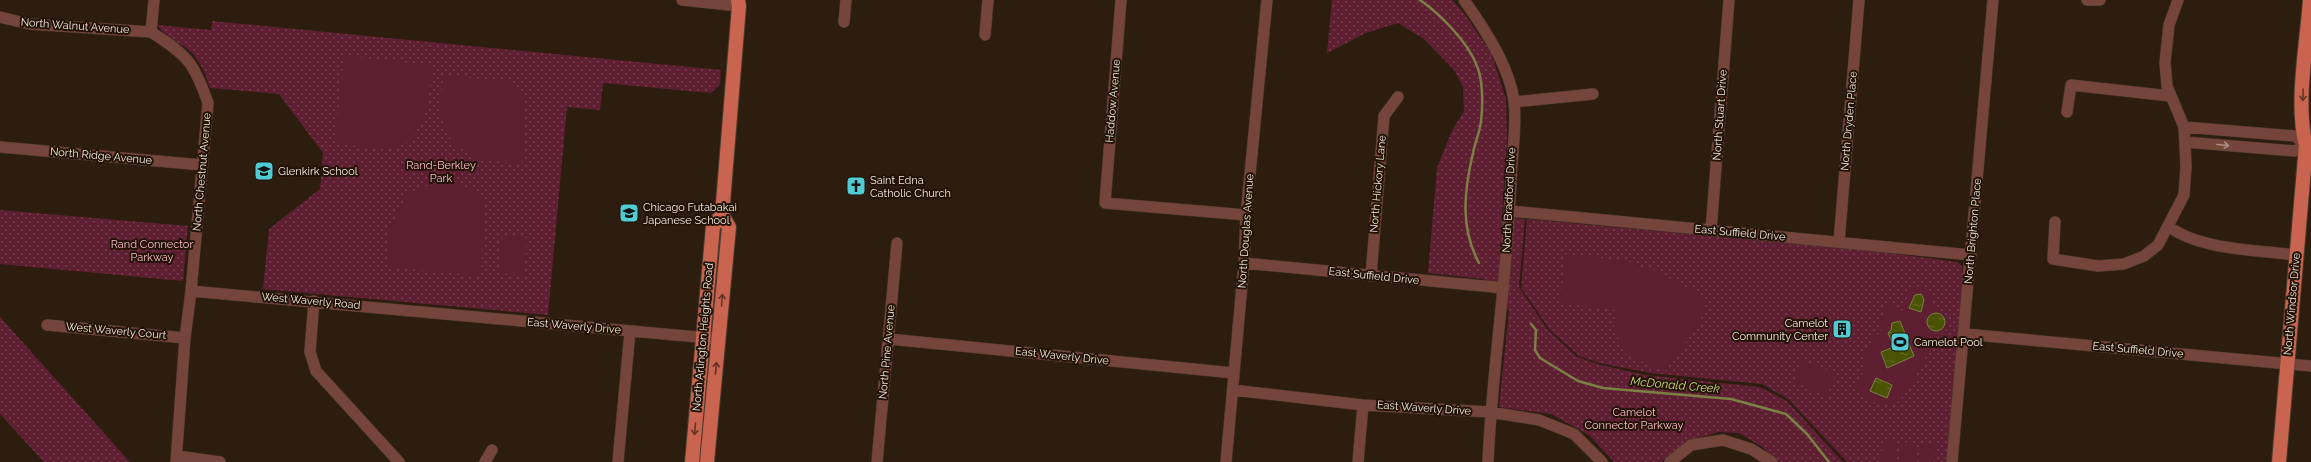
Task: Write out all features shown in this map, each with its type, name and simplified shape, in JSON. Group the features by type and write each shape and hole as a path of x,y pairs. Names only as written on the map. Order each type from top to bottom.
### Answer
{"main road":[{"name":"North Windsor Drive","path":"2279,462 2296,255 2308,141 2302,130 2303,82 2310,0"},
{"name":"North Arlington Heights Road","path":"708,462 729,228 722,215 740,2"},
{"name":"North Arlington Heights Road","path":"692,462 713,226 722,215"}],"street":[{"path":"151,32 154,0"},
{"path":"682,0 740,2"},
{"path":"844,22 846,0"},
{"path":"985,35 988,0"},
{"name":"Haddow Avenue","path":"1121,0 1105,203 1246,215"},
{"name":"North Douglas Avenue","path":"1226,462 1244,263 1246,215 1267,0"},
{"name":"North Bradford Drive","path":"1464,0 1487,32 1506,75 1514,102 1510,211 1504,288 1490,412 1488,462"},
{"name":"North Stuart Drive","path":"1712,230 1729,0"},
{"name":"North Dryden Place","path":"1839,242 1859,0"},
{"name":"North Brighton Place","path":"1952,462 1965,334 1993,0"},
{"path":"2087,0 2100,0"},
{"path":"2055,222 2053,259 2098,266 2124,264 2144,256 2158,245 2184,195 2184,127 2167,86 2165,62 2169,25 2178,0"},
{"name":"North Walnut Avenue","path":"0,18 29,24 151,32"},
{"name":"North Chestnut Avenue","path":"151,32 181,51 198,74 208,103 191,291 185,338 177,459"},
{"path":"2067,112 2071,85 2170,96"},
{"path":"1514,102 1593,94"},
{"name":"North Hickory Lane","path":"1371,276 1384,116 1398,97"},
{"path":"2184,127 2295,136 2308,141"},
{"path":"2185,142 2295,151 2308,141"},
{"name":"North Ridge Avenue","path":"0,147 202,165"},
{"name":"East Suffield Drive","path":"1510,211 1971,255"},
{"path":"2168,226 2179,234 2212,244 2296,255"},
{"name":"North Pine Avenue","path":"877,462 897,243"},
{"name":"East Suffield Drive","path":"1244,263 1504,288"},
{"name":"West Waverly Road","path":"191,291 314,301 430,313"},
{"path":"314,301 310,352 316,371 399,462"},
{"name":"East Waverly Drive","path":"430,313 719,339"},
{"name":"West Waverly Court","path":"47,325 185,338"},
{"path":"618,462 630,331"},
{"name":"East Suffield Drive","path":"1965,334 2311,366"},
{"name":"East Waverly Drive","path":"889,339 1234,373"},
{"name":"East Waverly Drive","path":"1233,390 1363,405 1490,412 1539,420 1574,434 1602,462"},
{"path":"1358,462 1363,405"},
{"path":"1670,462 1691,444 1723,440 1752,449 1772,462"},
{"path":"485,462 492,450"},
{"path":"177,459 220,462"}],"green space":[{"name":"Camelot Connector Parkway","path":"1332,0 1452,0 1464,13 1491,53 1506,99 1507,140 1502,216 1525,219 1519,287 1547,329 1577,357 1601,365 1645,375 1760,387 1787,401 1843,462 1779,462 1762,447 1739,433 1719,432 1690,440 1661,462 1614,462 1589,435 1551,414 1499,407 1509,310 1483,279 1428,273 1437,168 1451,133 1464,111 1463,87 1454,70 1423,38 1398,23 1366,33 1327,53"},
{"name":"Rand-Berkley Park","path":"212,21 721,70 720,84 711,93 603,83 600,110 567,107 548,315 263,289 269,229 320,189 323,153 279,94 210,88 203,69 195,56 169,37 157,25 211,30"},
{"path":"344,56 432,65 428,101 420,126 413,136 404,144 393,148 379,149 364,148 335,141"},
{"path":"443,76 507,81 522,92 525,118 522,164 478,159 453,144 440,113"},
{"path":"448,178 485,197 481,276 389,267 389,230 408,193"},
{"name":"Rand Connector Parkway","path":"0,210 188,226 183,281 0,264"},
{"path":"1527,219 1882,252 1957,262 1962,266 1963,275 1947,462 1847,462 1788,399 1762,384 1650,373 1599,363 1579,356 1550,330 1521,288"},
{"path":"502,235 527,238 524,275 499,273"},
{"path":"1566,254 1639,263 1638,274 1645,265 1704,297 1706,310 1694,331 1665,371 1627,356 1614,329 1615,310 1560,303"},
{"name":"Camelot Pool","path":"1922,286 1932,295 1933,309 1941,311 1947,319 1946,330 1941,335 1928,337 1926,357 1916,375 1921,380 1905,388 1901,400 1893,405 1868,400 1856,390 1865,367 1862,354 1869,350 1875,333 1880,335 1884,324 1880,322 1887,304 1902,311 1912,288"},
{"path":"0,317 130,462 44,462 0,414"},
{"path":"1802,360 1836,374 1827,396 1794,382"},
{"path":"1883,440 1897,441 1895,462 1881,462"},
{"path":"1902,442 1916,443 1915,462 1900,462"},
{"path":"1921,443 1935,445 1934,462 1919,462"}],"water":[{"path":"1921,294 1924,299 1921,312 1909,308 1915,295"},
{"path":"1932,313 1940,313 1945,318 1943,329 1940,331 1932,331 1927,326 1927,318"},
{"path":"1900,321 1914,356 1887,368 1881,352 1894,347 1888,333 1891,330 1892,323"},
{"path":"1876,378 1892,385 1887,398 1870,391"}],"waterway":[{"name":"McDonald Creek","path":"1420,0 1453,29 1473,57 1479,72 1482,93 1482,115 1467,181 1466,195 1466,223 1473,250 1479,263"},
{"name":"McDonald Creek","path":"1531,324 1536,330 1535,350 1540,358 1578,381 1603,388 1731,399 1786,414 1807,434 1829,462"}],"place":[{"name":"Glenkirk School","path":"264,171"},
{"name":"Saint Edna Catholic Church","path":"856,186"},
{"name":"Chicago Futabakai Japanese School","path":"629,213"},
{"name":"Camelot Community Center","path":"1842,329"},
{"name":"Camelot Pool","path":"1900,342"}]}
